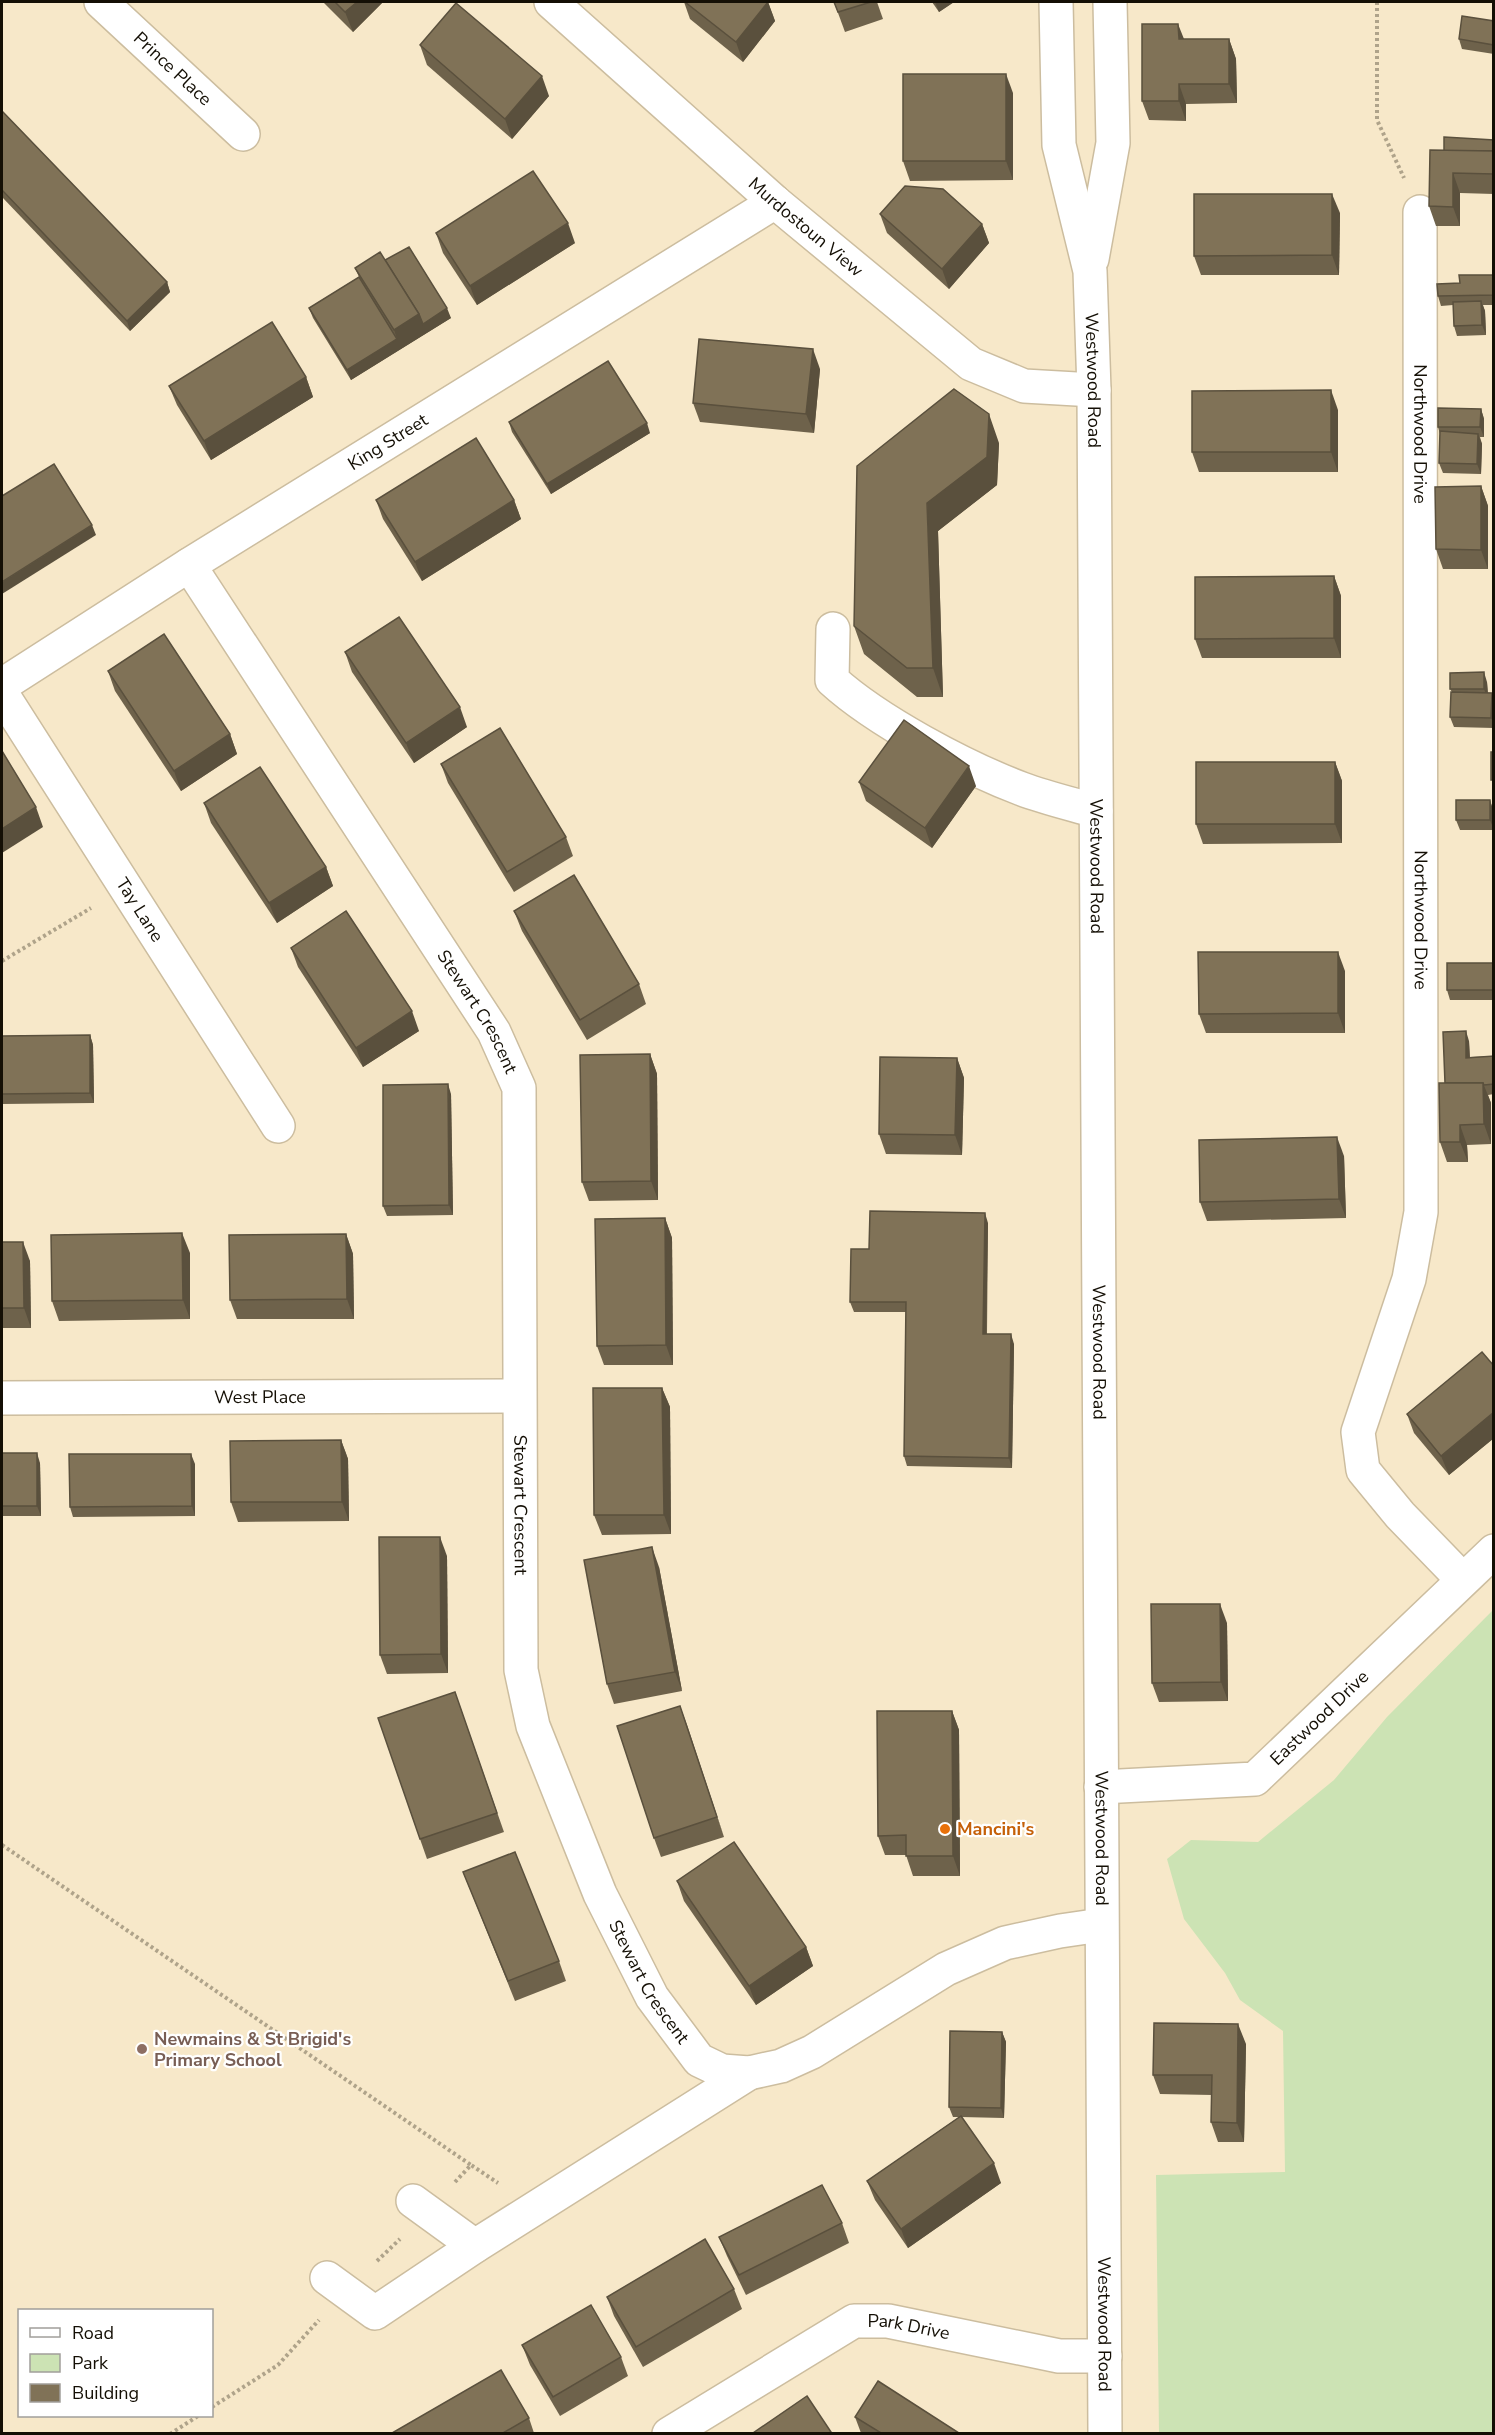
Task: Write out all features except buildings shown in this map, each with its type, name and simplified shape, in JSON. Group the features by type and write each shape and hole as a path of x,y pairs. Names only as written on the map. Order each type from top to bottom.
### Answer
{"street":[{"name":"Prince Place","path":"101,2 243,134"},
{"name":"Murdostoun View","path":"550,2 775,202 971,364 1024,386 1094,390"},
{"name":"Westwood Road","path":"1056,2 1059,145 1090,271 1094,390 1105,2433"},
{"name":"Westwood Road","path":"1090,271 1113,143 1110,2"},
{"name":"King Street","path":"2,685 189,565 775,202"},
{"name":"Northwood Drive","path":"1420,212 1421,1212 1409,1279 1358,1432 1363,1470 1400,1515 1462,1579"},
{"name":"Stewart Crescent","path":"189,565 494,1032 519,1088 521,1670 533,1726 600,1894 652,1997 699,2060 723,2071 749,2073 781,2066 812,2052 946,1969 1005,1943 1101,1925"},
{"path":"834,629 832,680 856,702 959,760 1022,789 1096,811"},
{"name":"Tay Lane","path":"2,694 278,1126"},
{"name":"West Place","path":"2,1398 519,1396"},
{"name":"Eastwood Drive","path":"1101,1787 1255,1779 1462,1579 1494,1551"},
{"path":"327,2278 375,2313 475,2246 749,2073"},
{"path":"420,2206 475,2246"},
{"name":"Park Drive","path":"669,2433 854,2321 888,2321 1059,2356 1105,2356"}],"path":[{"path":"1377,2 1377,120 1420,212"},
{"path":"2,962 125,887"},
{"path":"2,1845 537,2208"},
{"path":"420,2206 471,2165"},
{"path":"170,2433 195,2417"}],"green space":[{"path":"1493,1610 1493,2433 1159,2433 1156,2175 1285,2172 1283,2031 1240,2000 1225,1973 1184,1919 1167,1859 1191,1840 1258,1842 1334,1780 1387,1717"}],"place":[{"name":"Mancini's","path":"945,1829"},
{"name":"Newmains & St Brigid's Primary School","path":"142,2049"}]}
